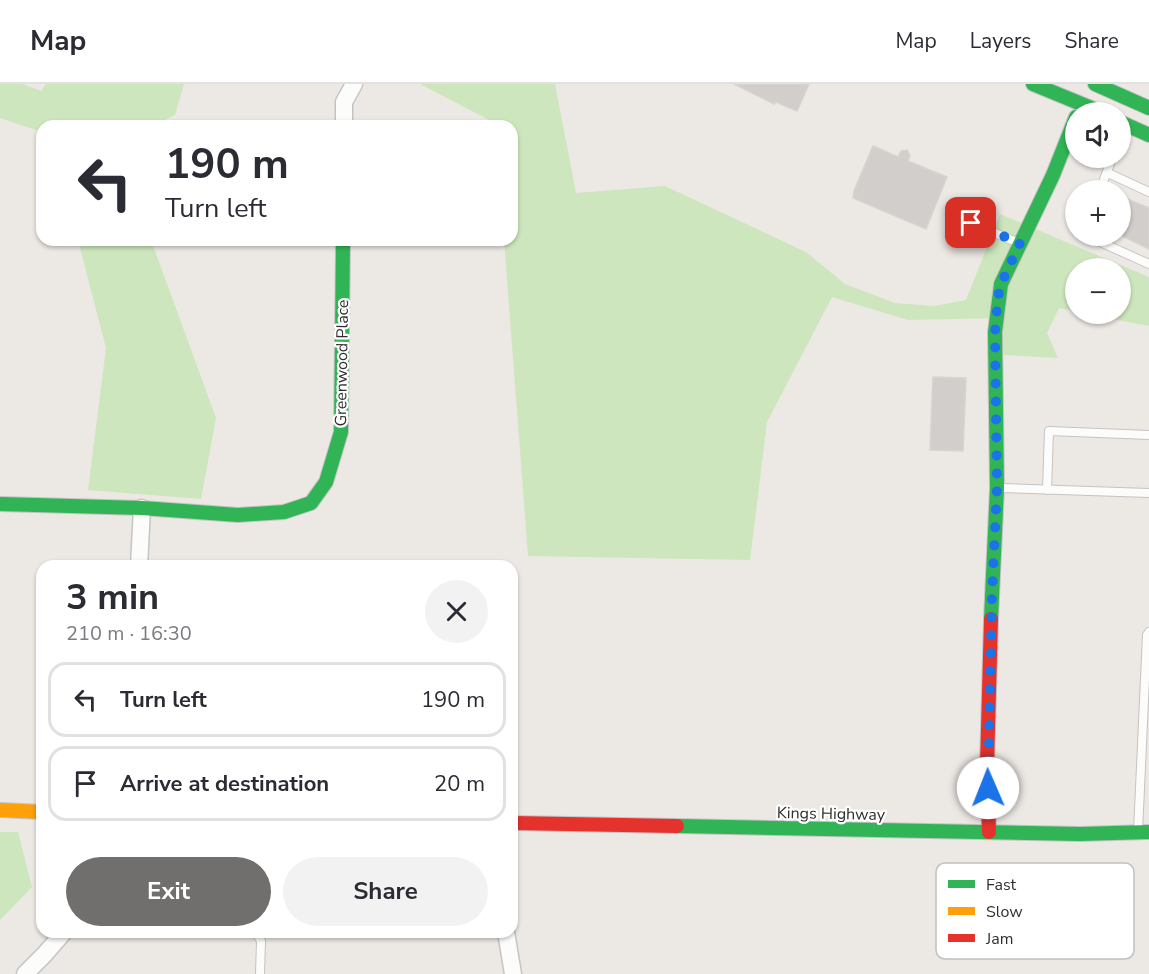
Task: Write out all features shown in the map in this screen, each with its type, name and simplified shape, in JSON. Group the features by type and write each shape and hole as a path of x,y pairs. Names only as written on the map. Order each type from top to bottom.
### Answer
{"main road":[{"path":"1034,84 1065,103"},
{"path":"1095,84 1149,108"},
{"path":"1131,127 1149,135"},
{"path":"989,832 987,766 997,488 995,332 998,297 1001,284 1053,175 1065,144"},
{"name":"Greenwood Place","path":"0,504 142,508 238,515 284,512 311,502 326,482 341,432 343,246"},
{"path":"0,810 36,812"},
{"name":"Kings Highway","path":"518,823 1080,834 1143,832"}],"street":[{"path":"344,120 344,102 354,84"},
{"path":"139,560 142,508"},
{"path":"25,974 59,938"},
{"path":"507,938 513,974"}],"lane":[{"path":"1104,180 1109,168"},
{"path":"1108,172 1149,192"},
{"path":"971,223 1020,243"},
{"path":"1109,246 1149,264"},
{"path":"1047,490 1049,431 1149,435"},
{"path":"997,488 1149,493"},
{"path":"1143,832 1147,635 1149,632"},
{"path":"259,938 260,974"}],"green space":[{"path":"0,84 23,84 41,91 46,84 184,84 175,115 165,120 36,120 36,130 0,118"},
{"path":"420,84 555,84 576,193 665,186 806,252 845,284 895,303 934,306 966,300 1000,214 1065,241 1065,246 1076,246 1104,258 1065,258 1065,309 1059,308 1047,333 1058,358 1004,355 1000,318 908,320 832,297 767,422 750,560 528,556 504,246 518,246 518,120 489,120"},
{"path":"80,246 153,246 216,418 201,499 88,490 106,348"},
{"path":"1131,269 1149,277 1149,326 1131,322"},
{"path":"0,832 18,832 32,887 0,920"}],"building":[{"path":"734,84 809,84 797,111 776,102 774,104"},
{"path":"873,146 898,157 901,151 907,150 910,155 908,161 947,177 926,229 853,198"},
{"path":"1131,201 1149,208 1149,249 1131,240"},
{"path":"933,377 966,378 963,451 930,450"}],"traffic: fast":[{"path":"1033,84 1077,102"},
{"path":"1095,84 1149,108"},
{"path":"1131,127 1149,135"},
{"path":"991,619 997,488 995,332 1001,284 1065,145"},
{"path":"0,504 142,508 238,515 284,512 311,503 326,482 341,432 343,246"},
{"path":"677,826 1080,834 1149,832"}],"traffic: slow":[{"path":"0,810 36,812"}],"traffic: jam":[{"path":"989,832 987,766 991,619"},
{"path":"518,823 677,826"}],"route":[{"path":"971,223 1020,243 1001,284 995,332 998,411 997,488 992,594 988,788"}]}
